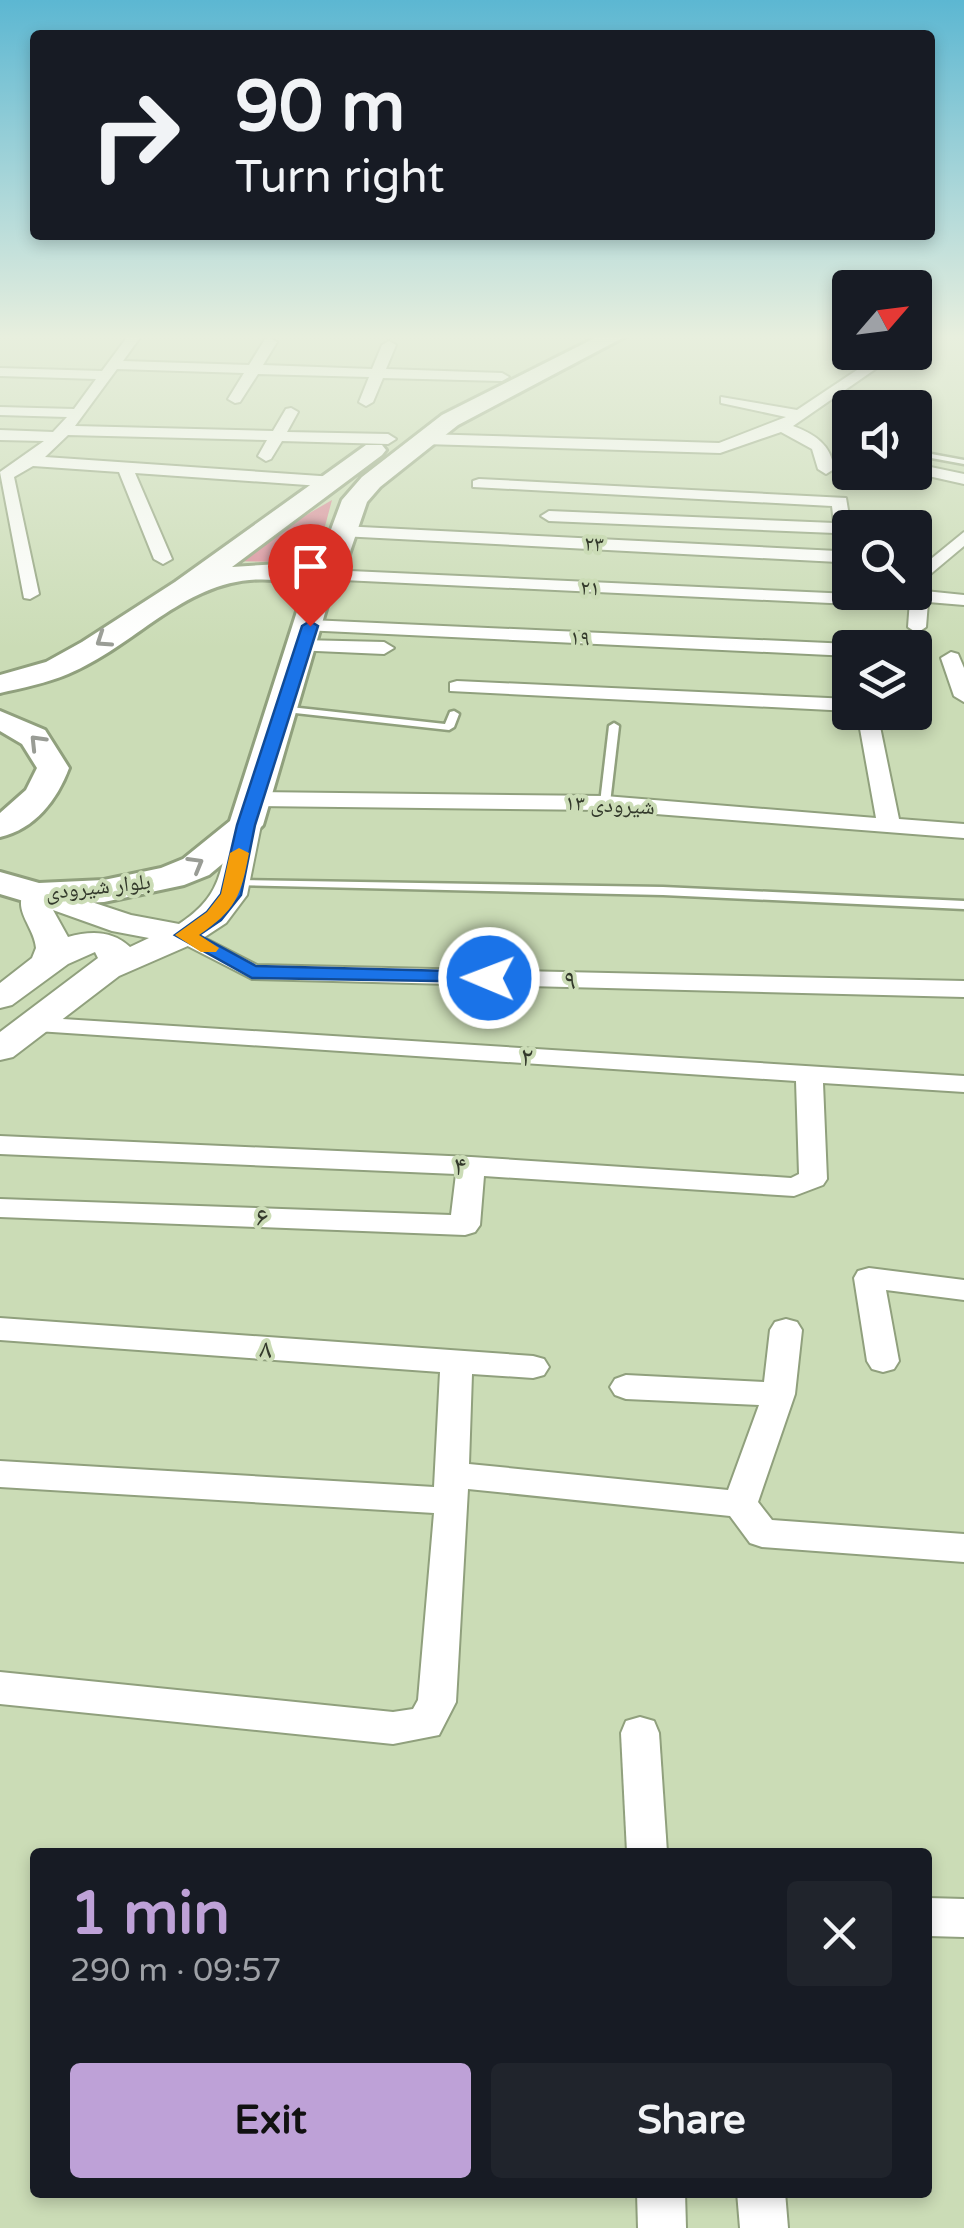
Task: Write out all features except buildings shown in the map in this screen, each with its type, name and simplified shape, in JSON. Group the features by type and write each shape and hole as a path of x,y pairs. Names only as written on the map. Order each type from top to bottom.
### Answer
{"main road":[{"path":"0,684 58,668 186,588 335,482 387,440"},
{"path":"107,969 185,935 214,916 231,895 282,709 355,500 422,440"},
{"path":"186,588 227,575 262,570 288,574 306,583 314,612"},
{"path":"0,720 20,727 44,745 53,768 44,793 18,818 0,827"},
{"name":"بلوار شیرودی","path":"0,884 38,894 104,891 172,877 196,867 251,812"},
{"path":"39,970 52,950 52,938 38,922 38,894 124,924 185,935"},
{"path":"0,998 62,951 94,942 116,950 116,959 107,969 0,1050"}],"street":[{"path":"30,594 3,476 32,461 52,440"},
{"path":"266,456 275,440"},
{"path":"439,440 669,470 721,472 840,501 841,510"},
{"path":"479,484 669,470 721,472 764,440"},
{"path":"809,440 826,456 826,469"},
{"path":"32,461 335,482"},
{"path":"932,467 964,479"},
{"path":"125,468 163,559"},
{"path":"549,516 832,528"},
{"name":"۲۳","path":"342,532 832,556"},
{"path":"932,565 964,538"},
{"path":"0,543 20,541"},
{"path":"932,595 964,600"},
{"path":"914,610 917,627"},
{"path":"314,612 420,649"},
{"name":"۱۹","path":"314,612 853,619"},
{"name":"۲۱","path":"314,612 853,619"},
{"path":"951,658 964,696"},
{"path":"456,687 832,704"},
{"path":"870,730 888,825"},
{"name":"شیرودی ۱۳","path":"251,812 605,803 964,831"},
{"name":"۹","path":"185,935 252,972 964,989"},
{"name":"۲","path":"31,1024 964,1084"},
{"name":"۴","path":"0,1144 471,1166 794,1187 814,1179 808,1075"},
{"name":"۶","path":"0,1208 465,1225 471,1166"},
{"path":"883,1361 869,1278 964,1290"},
{"name":"۸","path":"0,1329 533,1367"},
{"path":"740,1504 779,1394 786,1330"},
{"path":"0,1688 393,1728 426,1724 438,1702 456,1363"},
{"path":"626,1386 779,1394"},
{"path":"0,1474 451,1500 740,1504"},
{"path":"740,1504 762,1534 964,1548"},
{"path":"640,1733 646,1848"},
{"path":"932,1917 964,1918"},
{"path":"661,2198 662,2228"},
{"path":"762,2198 764,2228"}],"lane":[{"path":"932,462 964,462"},
{"path":"282,709 450,727 454,714"},
{"path":"605,803 614,726"},
{"path":"233,883 663,891 964,905"}],"shaded area":[{"path":"332,500 313,571 287,562 227,561"}],"slow traffic":[{"path":"208,948 185,935 214,916 231,895 239,853"}],"route":[{"path":"310,626 246,825 231,895 214,916 185,935 252,972 489,978"}]}
